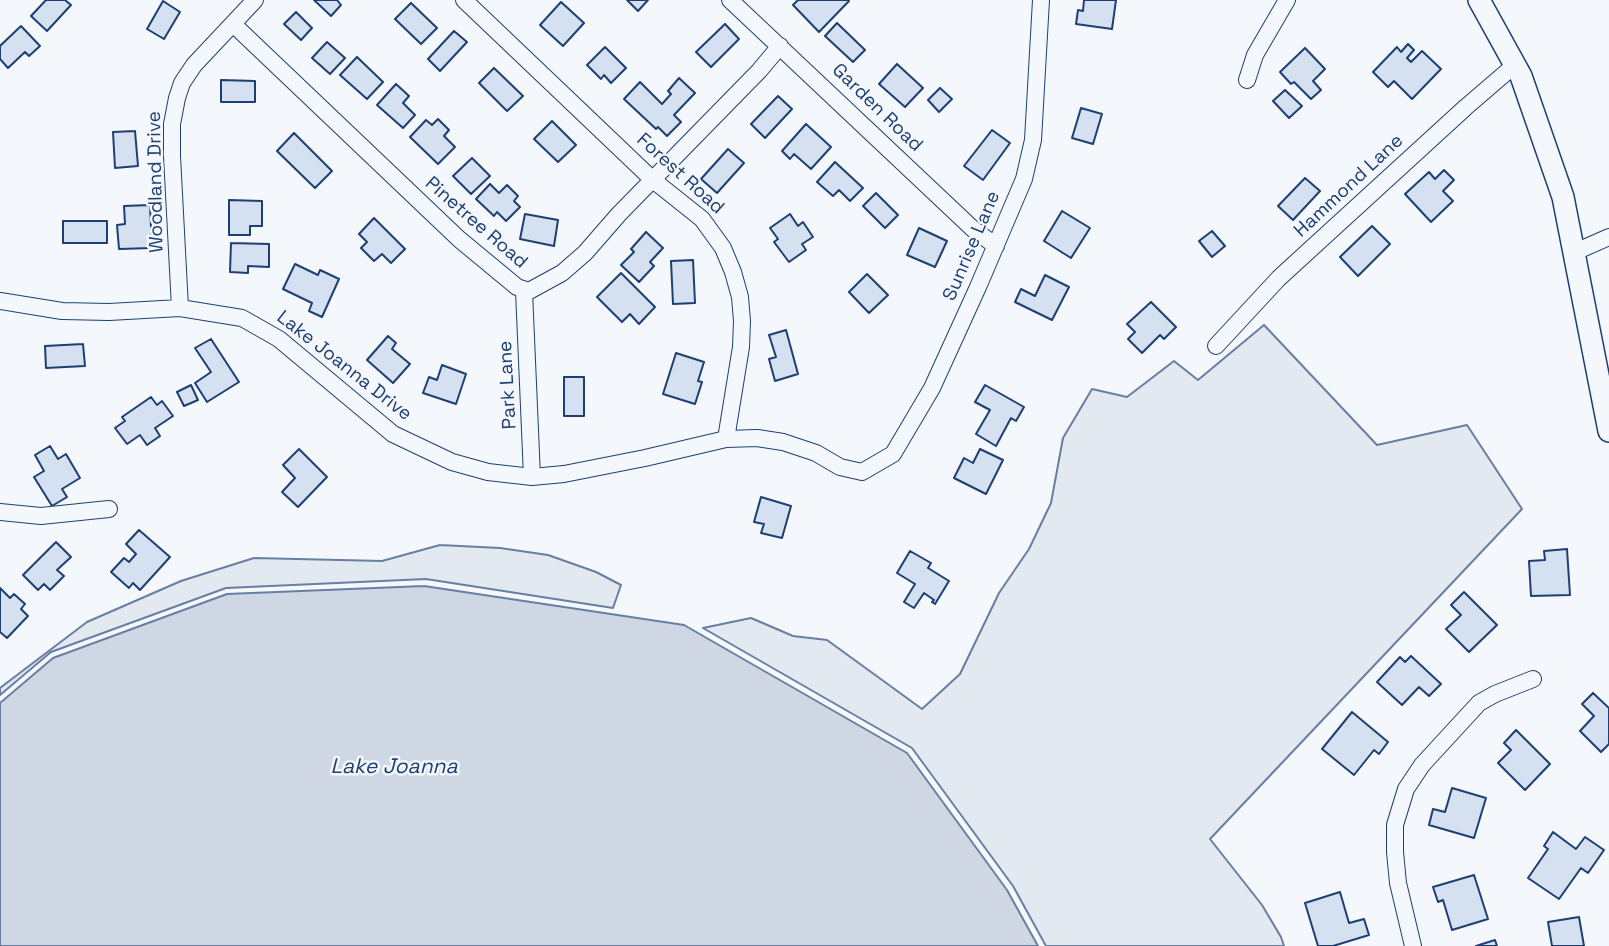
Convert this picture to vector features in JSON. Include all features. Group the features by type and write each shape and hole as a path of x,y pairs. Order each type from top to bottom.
{"main road":[{"path":"1479,0 1516,64 1552,160 1575,251 1609,431"}],"street":[{"name":"Woodland Drive","path":"180,308 172,156 172,124 177,98 182,83 194,65 255,0"},
{"name":"Forest Road","path":"464,0 653,180 702,219 712,231 733,272 743,321 726,439"},
{"name":"Garden Road","path":"730,0 972,229 996,246"},
{"name":"Sunrise Lane","path":"858,472 867,471 885,460 899,446 932,388 1024,179 1033,140 1041,0"},
{"path":"1247,80 1255,55 1287,0"},
{"name":"Pinetree Road","path":"233,24 459,239 524,291 540,286 562,273 585,253 780,46"},
{"name":"Hammond Lane","path":"1216,346 1288,270 1516,64"},
{"path":"1575,251 1609,237"},
{"name":"Park Lane","path":"524,291 533,477"},
{"name":"Lake Joanna Drive","path":"0,301 62,310 109,312 180,308 242,318 266,330 393,434 452,462 488,472 533,477 564,474 726,439 757,438 783,442 816,453 840,467 858,472"},
{"path":"0,513 41,516 109,509"},
{"path":"1413,946 1398,883 1395,852 1395,825 1406,789 1422,765 1479,703 1533,680"}],"shaded area":[{"path":"1264,325 1377,445 1467,425 1522,509 1210,839 1262,905 1284,946 1046,946 1013,886 912,748 703,628 751,618 793,636 827,640 922,709 960,674 999,593 1029,549 1051,503 1063,438 1092,389 1127,397 1174,361 1198,380"},
{"path":"440,545 500,548 548,555 596,572 621,585 613,608 426,579 226,588 51,652 0,695 0,688 87,622 181,581 254,558 382,561"}],"water":[{"name":"Lake Joanna","path":"424,586 684,625 907,753 1007,890 1038,946 0,946 0,703 53,658 227,594"}],"building":[{"path":"46,0 65,0 71,5 47,31 31,16"},
{"path":"314,0 337,0 341,5 331,16"},
{"path":"627,0 648,0 638,11"},
{"path":"798,0 849,1 819,32 793,5"},
{"path":"1084,0 1116,0 1112,29 1076,24 1078,10 1083,11"},
{"path":"163,1 180,12 164,39 147,29"},
{"path":"561,2 584,23 563,46 540,25"},
{"path":"411,3 437,28 421,44 395,19"},
{"path":"296,12 312,28 301,40 284,24"},
{"path":"837,23 865,50 853,62 825,36"},
{"path":"725,24 739,39 711,67 696,52"},
{"path":"21,26 40,46 29,56 25,52 8,68 0,59 0,46"},
{"path":"454,31 467,42 440,71 428,59"},
{"path":"327,42 345,58 330,74 312,58"},
{"path":"1408,44 1414,50 1407,58 1411,62 1422,51 1441,69 1412,99 1394,81 1388,87 1373,72 1397,47 1401,52"},
{"path":"605,47 626,68 611,83 604,75 601,79 587,65"},
{"path":"1305,48 1325,69 1313,81 1321,90 1311,99 1280,72"},
{"path":"357,57 383,82 367,99 340,75"},
{"path":"897,64 923,88 905,107 879,84"},
{"path":"494,68 523,96 507,111 479,83"},
{"path":"679,78 695,93 674,115 681,122 667,136 624,99 640,82 662,104"},
{"path":"221,80 255,81 255,102 221,102"},
{"path":"396,84 409,96 403,103 415,115 403,128 377,105"},
{"path":"940,88 952,99 939,112 928,100"},
{"path":"1285,90 1302,106 1289,118 1273,101"},
{"path":"778,96 792,109 765,138 751,124"},
{"path":"1081,108 1102,114 1093,144 1072,138"},
{"path":"438,119 449,130 444,136 455,147 438,164 410,137 426,120 432,125"},
{"path":"552,121 576,145 558,162 534,139"},
{"path":"806,124 831,147 811,169 794,154 790,159 782,151"},
{"path":"992,130 1010,143 983,180 964,166"},
{"path":"135,131 138,166 115,168 113,132"},
{"path":"294,133 332,171 315,188 277,151"},
{"path":"728,149 744,163 717,193 701,179"},
{"path":"472,158 490,176 471,194 453,176"},
{"path":"835,162 863,188 850,201 839,190 833,196 817,182"},
{"path":"1444,170 1454,180 1443,191 1453,201 1431,222 1405,194 1429,172 1435,179"},
{"path":"1305,178 1320,191 1293,220 1278,206"},
{"path":"490,184 499,193 507,185 518,196 514,201 520,207 506,221 497,212 494,216 476,199"},
{"path":"876,193 898,215 885,228 863,206"},
{"path":"229,200 262,201 262,226 250,226 250,235 229,235"},
{"path":"150,205 152,248 119,249 117,225 125,224 124,206"},
{"path":"1062,211 1090,228 1071,258 1044,241"},
{"path":"525,214 558,220 554,246 520,239"},
{"path":"790,214 798,226 803,222 813,237 802,244 806,250 789,262 774,242 778,239 770,228"},
{"path":"374,218 405,249 391,263 382,254 374,261 361,248 367,242 359,234"},
{"path":"63,221 107,221 107,243 63,243"},
{"path":"1372,226 1390,244 1358,276 1340,257"},
{"path":"919,228 947,241 935,267 907,255"},
{"path":"1212,231 1225,246 1212,257 1199,241"},
{"path":"646,232 663,248 650,262 654,266 639,282 621,265 634,252 631,249"},
{"path":"231,243 269,244 269,267 248,266 248,273 230,272"},
{"path":"693,260 695,303 673,304 671,261"},
{"path":"295,264 318,275 320,270 339,279 322,317 309,311 312,303 283,289"},
{"path":"621,273 655,307 639,324 630,314 622,322 597,297"},
{"path":"867,274 888,295 869,313 849,292"},
{"path":"1045,275 1069,287 1052,320 1015,302 1021,289 1035,296"},
{"path":"1151,302 1176,327 1164,339 1160,335 1142,353 1128,339 1135,332 1127,324"},
{"path":"786,330 798,374 775,381 769,359 776,357 769,335"},
{"path":"388,336 396,343 392,349 410,364 393,383 367,360"},
{"path":"211,339 239,382 207,402 195,383 211,372 195,348"},
{"path":"83,344 85,366 46,368 45,346"},
{"path":"676,353 704,362 698,381 702,382 695,404 663,394"},
{"path":"442,365 466,374 456,404 423,393 429,377 437,380"},
{"path":"564,377 584,377 584,416 564,416"},
{"path":"191,385 198,400 184,406 177,392"},
{"path":"985,385 1024,407 1016,421 1011,418 996,446 976,434 990,410 975,402"},
{"path":"151,397 157,405 162,401 173,416 155,428 160,436 147,445 140,435 127,444 115,428 125,421 122,417"},
{"path":"50,446 58,459 66,454 80,478 62,489 67,497 52,506 34,477 44,471 35,455"},
{"path":"299,449 327,477 298,507 282,492 295,478 283,465"},
{"path":"980,449 1003,460 986,494 954,478 964,458 973,463"},
{"path":"761,497 791,506 782,538 761,533 764,524 754,522"},
{"path":"139,530 170,557 140,590 133,583 129,588 111,572 124,558 129,562 136,554 126,544"},
{"path":"56,542 71,557 57,570 64,576 50,590 44,584 38,590 23,575"},
{"path":"1567,549 1570,595 1531,596 1529,561 1545,560 1544,551"},
{"path":"910,551 931,563 928,568 949,581 935,604 932,602 934,600 924,593 914,608 904,602 915,584 897,573"},
{"path":"0,588 10,598 14,594 25,604 21,609 28,616 7,638 0,632"},
{"path":"1464,592 1497,625 1469,652 1446,629 1461,615 1451,605"},
{"path":"1411,656 1441,684 1429,696 1419,687 1402,705 1377,682 1400,657 1405,662"},
{"path":"1593,693 1609,708 1609,744 1601,752 1580,731 1594,716 1582,704"},
{"path":"1352,712 1388,742 1379,754 1374,750 1354,775 1322,749"},
{"path":"1516,730 1550,764 1525,790 1498,763 1511,750 1504,743"},
{"path":"1452,788 1486,798 1474,838 1429,825 1433,809 1445,812"},
{"path":"1553,832 1576,849 1585,837 1604,850 1588,873 1581,868 1559,899 1528,878 1548,849 1544,846"},
{"path":"1474,875 1488,919 1452,930 1443,900 1438,902 1433,887"},
{"path":"1340,892 1349,923 1364,919 1369,935 1333,946 1318,946 1305,903"},
{"path":"1579,917 1584,946 1552,946 1548,922"},
{"path":"1495,940 1497,946 1476,946"}]}
